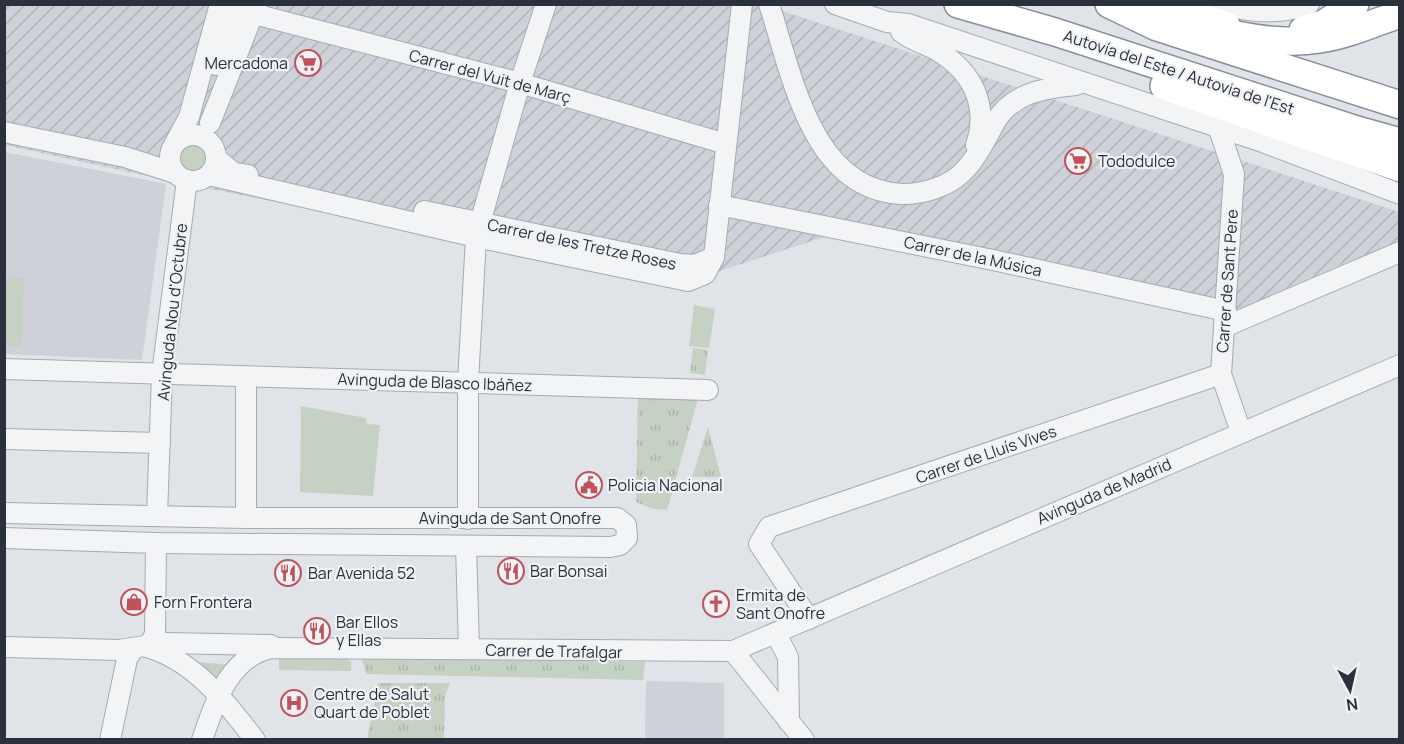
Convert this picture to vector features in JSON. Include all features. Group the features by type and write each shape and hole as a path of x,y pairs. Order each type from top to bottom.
{"highway":[{"name":"Autovía del Este / Autovia de l'Est","path":"958,4 1055,32 1357,130 1400,141"},
{"path":"1115,6 1163,7 1230,26 1288,32 1325,23 1355,4"},
{"path":"1115,6 1157,27 1400,105"},
{"path":"1153,8 1161,14 1221,32 1298,40 1341,34 1400,14"},
{"path":"991,15 1018,34 1400,168"}],"street":[{"path":"181,176 171,164 173,146 212,76 236,4"},
{"path":"468,519 468,383 479,230 520,83 546,4"},
{"path":"719,205 742,4"},
{"path":"769,4 814,133 827,155 854,180 891,194 910,194 946,183 960,175 1000,116 1016,99 1052,87 1084,84"},
{"path":"835,4 887,22 908,24 1260,141 1400,194"},
{"path":"1211,4 1244,11 1309,4"},
{"path":"189,117 220,5"},
{"path":"210,123 255,9"},
{"name":"Carrer del Vuit de Març","path":"255,9 520,83 726,144"},
{"path":"887,22 905,35 938,50 958,65 970,79 981,114 980,134 970,163"},
{"path":"4,132 125,157 196,181 213,159 210,123 212,76"},
{"name":"Carrer de Sant Pere","path":"1219,129 1234,174 1221,374 1241,432"},
{"path":"125,157 173,146 187,135 194,134 208,139 213,159"},
{"name":"Carrer de les Tretze Roses","path":"213,159 234,173 688,281 705,274 714,256 719,205"},
{"name":"Avinguda Nou d'Octubre","path":"157,516 162,374 181,176"},
{"name":"Carrer de la Música","path":"719,205 993,260 1225,319"},
{"path":"1225,319 1400,252"},
{"name":"Avinguda de Madrid","path":"809,619 1400,365"},
{"name":"Avinguda de Blasco Ibáñez","path":"4,369 708,390"},
{"name":"Carrer de Lluís Vives","path":"809,619 759,544 770,526 1221,374"},
{"path":"246,377 246,518"},
{"path":"4,439 160,443"},
{"name":"Avinguda de Sant Onofre","path":"4,513 246,518 617,518 626,525 627,538 620,544 610,547 156,543 4,538"},
{"path":"110,740 127,660 155,635 156,543"},
{"path":"466,546 469,650"},
{"name":"Carrer de Trafalgar","path":"4,647 140,648 164,643 243,643 293,647 469,650 733,651 809,619"},
{"path":"776,634 788,657 789,740"},
{"name":"Carrer de Trafalgar","path":"202,740 226,680 258,652 293,647"},
{"path":"140,648 185,664 239,718 255,740"},
{"path":"733,651 789,718 804,740"},
{"path":"236,672 231,694 239,718"}],"shaded area":[{"path":"5,5 764,5 1399,212 1399,248 1354,259 1234,311 837,233 686,282 184,184 5,145"},
{"path":"5,152 166,184 142,360 5,354"},
{"path":"646,681 724,683 724,739 645,739"}],"green space":[{"path":"193,145 202,149 206,158 202,167 193,171 184,167 180,158 184,149"},
{"path":"5,277 24,278 21,347 5,346"},
{"path":"694,305 715,309 709,348 689,346"},
{"path":"693,348 708,350 705,375 690,373"},
{"path":"638,395 699,395 667,510 653,509 636,502"},
{"path":"301,406 366,418 367,424 380,425 373,496 300,492"},
{"path":"708,427 721,477 692,477"},
{"path":"279,657 347,659 351,662 351,671 279,670"},
{"path":"362,658 645,662 643,680 366,674"},
{"path":"195,662 237,665 218,685"},
{"path":"378,683 450,683 445,696 444,739 367,739"}],"place":[{"name":"Mercadona","path":"308,63"},
{"name":"Tododulce","path":"1078,161"},
{"name":"Policia Nacional","path":"589,485"},
{"name":"Bar Bonsai","path":"511,571"},
{"name":"Bar Avenida 52","path":"288,573"},
{"name":"Forn Frontera","path":"134,602"},
{"name":"Ermita de Sant Onofre","path":"716,604"},
{"name":"Bar Ellos y Ellas","path":"317,631"},
{"name":"Centre de Salut Quart de Poblet","path":"294,703"}]}
